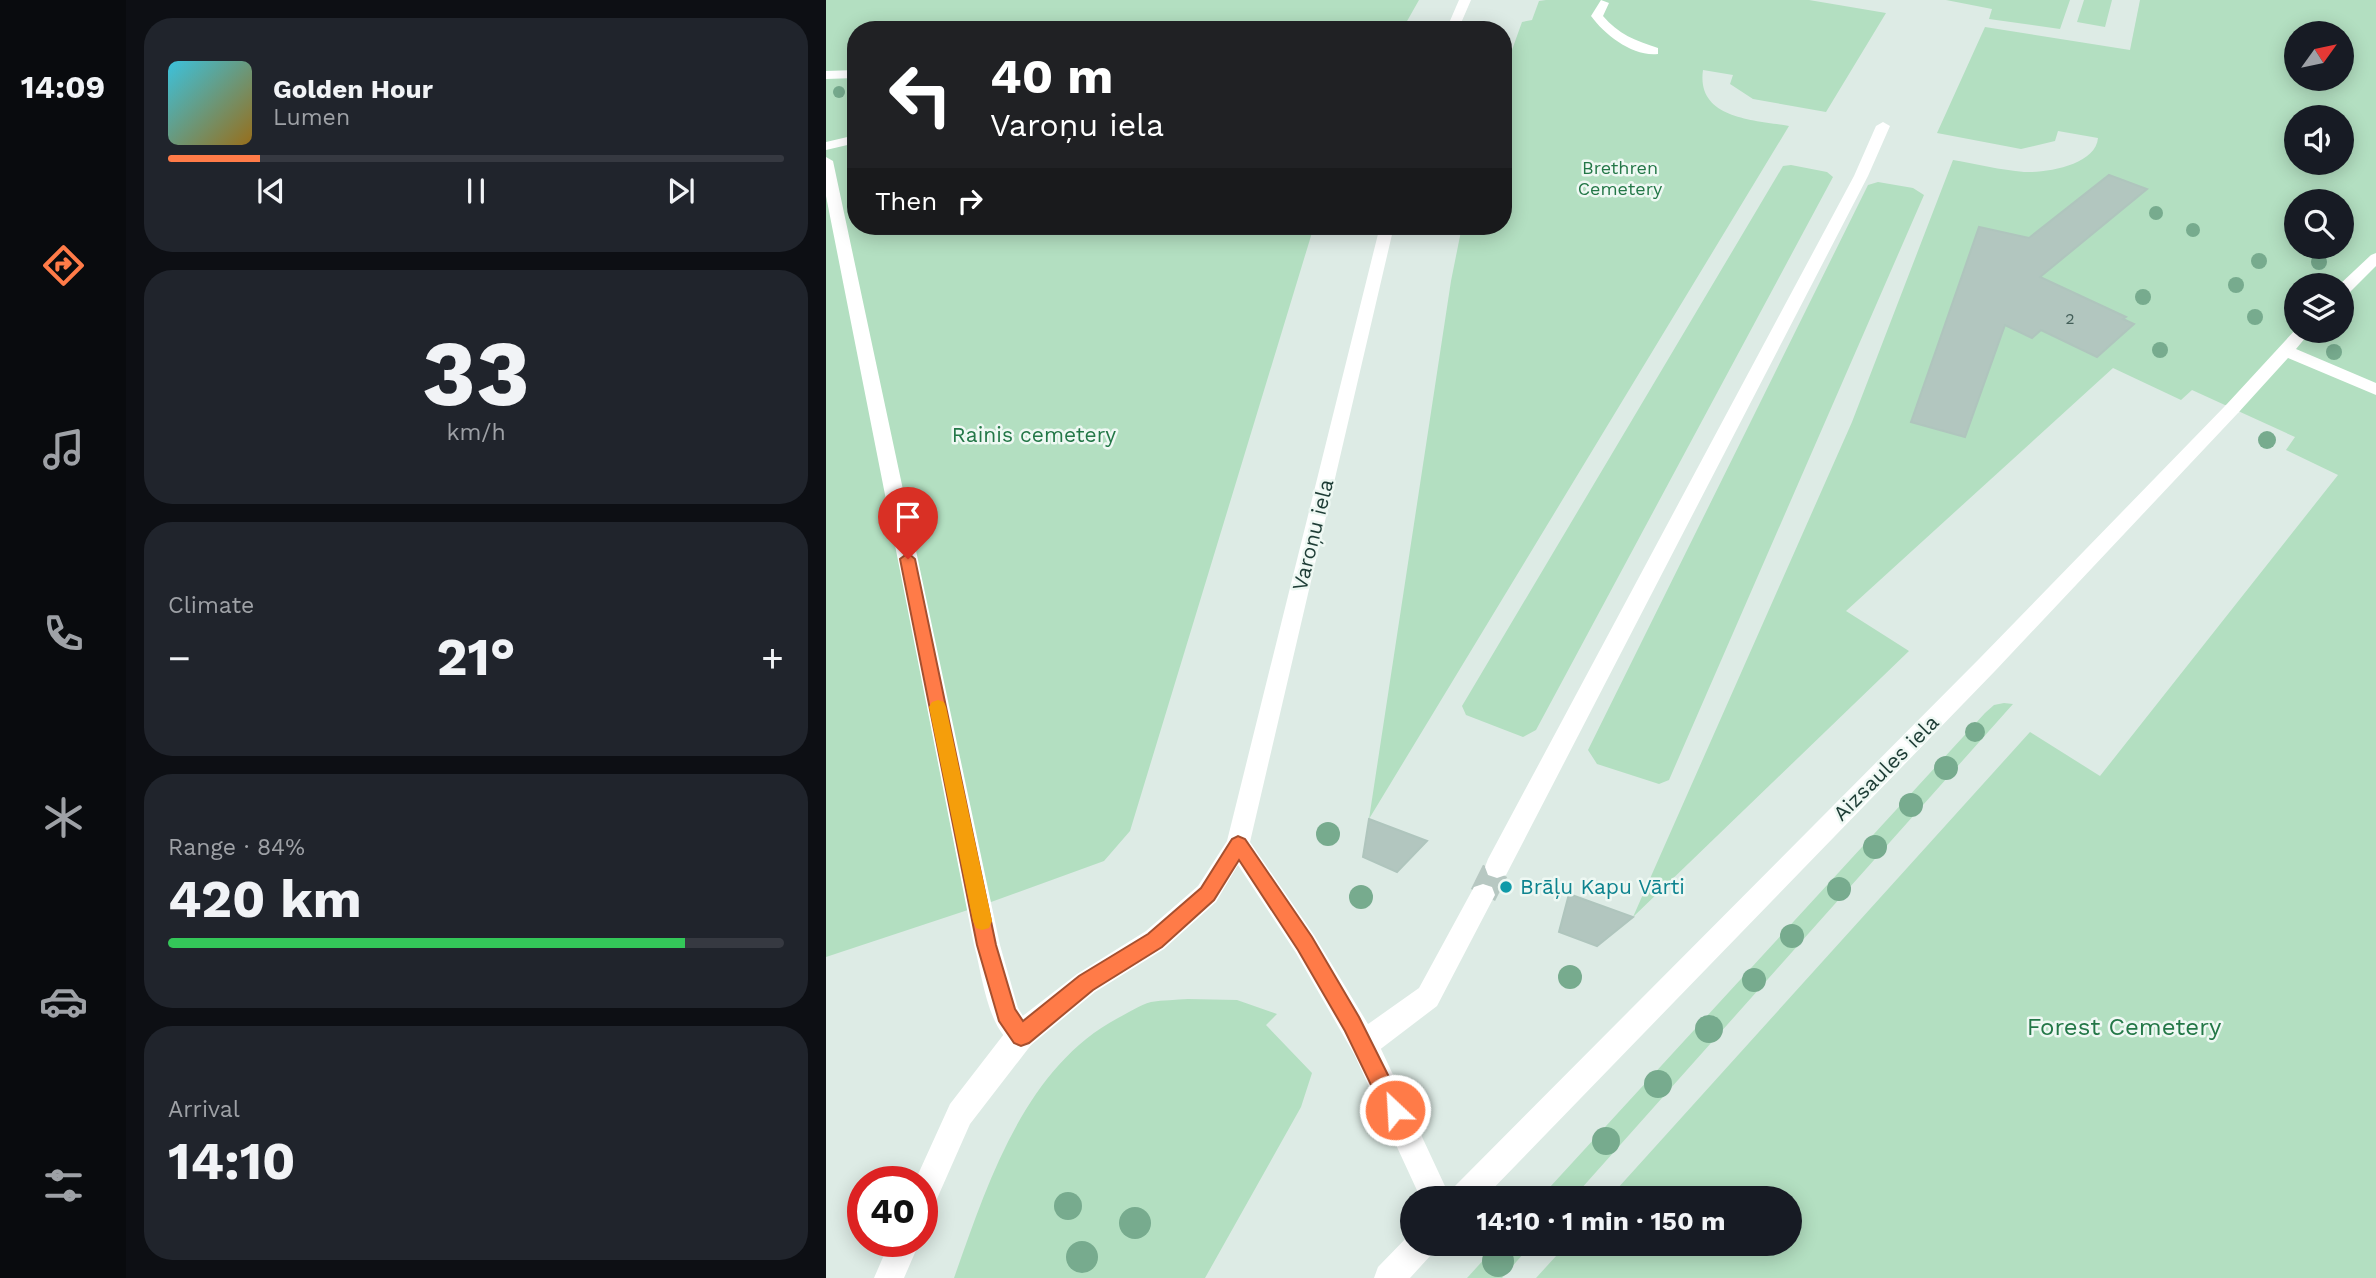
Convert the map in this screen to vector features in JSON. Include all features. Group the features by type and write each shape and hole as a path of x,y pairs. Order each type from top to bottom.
{"street":[{"path":"1456,21 1465,0"},
{"path":"1600,1 1597,16 1608,31 1622,41 1654,51"},
{"path":"826,75 847,74"},
{"path":"1497,867 1855,188 1883,126"},
{"path":"826,146 847,141"},
{"path":"826,160 986,945 1006,1014 1021,1035"},
{"name":"Varoņu iela","path":"937,1166 960,1114 1021,1035 1086,983 1155,940 1207,894 1238,845 1385,235"},
{"path":"2354,279 2376,258"},
{"name":"Aizsaules iela","path":"1475,1186 1987,665 2292,343"},
{"path":"2285,350 2376,390"},
{"path":"1238,845 1305,944 1364,1044 1430,1186"},
{"path":"1364,1044 1428,997 1483,895"},
{"path":"1389,1278 1409,1256"},
{"path":"888,1278 898,1257"}],"green space":[{"name":"Rainis cemetery","path":"826,0 1419,0 1407,21 847,21 847,235 1311,235 1130,831 1104,861 826,957"},
{"name":"Brethren Cemetery","path":"1809,0 1886,13 1826,112 1753,99 1730,84 1733,75 1703,70 1703,86 1709,99 1718,108 1745,119 1789,126 1369,819 1460,235 1512,235 1512,50 1522,22 1532,20 1539,1"},
{"path":"1946,0 2070,0 2060,29 1989,19 1992,9"},
{"path":"2084,0 2112,0 2105,27 2077,22"},
{"name":"Forest Cemetery","path":"2140,0 2376,0 2376,1278 1536,1278 1556,1256 1802,1256 1802,1186 1620,1186 2030,732 2100,776 2338,475 2286,450 2295,437 2192,390 2181,400 2113,368 1846,611 1909,651 1633,917 1852,422 1953,160 2033,172 2068,166 2089,155 2095,147 2098,138 2058,131 2055,141 2021,149 1937,133 1985,27 2130,50"},
{"path":"1783,166 1827,172 1833,177 1536,730 1523,737 1466,715 1462,706"},
{"path":"1878,182 1913,188 1924,195 1669,780 1659,784 1597,764 1588,750 1868,185"},
{"path":"2013,704 1584,1186 1551,1186 1985,713 1994,705"},
{"path":"1188,999 1237,1000 1277,1014 1266,1025 1312,1073 1301,1107 1205,1278 954,1278 980,1205 1013,1132 1057,1067 1085,1040 1134,1009 1151,1002"},
{"path":"1487,1256 1521,1256 1502,1278 1467,1278"}],"building":[{"path":"2109,175 2147,189 2040,277 2126,317 2123,319 2134,324 2097,357 2041,330 2032,338 2005,325 1965,437 1911,422 1979,227 2029,238"},
{"path":"1369,819 1427,841 1397,872 1363,857"},
{"path":"1569,894 1633,917 1597,946 1559,932"}],"tunnel":[{"path":"1483,895 1497,867"}],"slow traffic":[{"path":"938,707 982,921"}],"place":[{"name":"Brāļu Kapu Vārti","path":"1506,887"}],"route":[{"path":"908,559 986,945 1006,1014 1021,1035 1086,983 1155,940 1207,894 1238,845 1305,944 1364,1044 1395,1110"}]}
